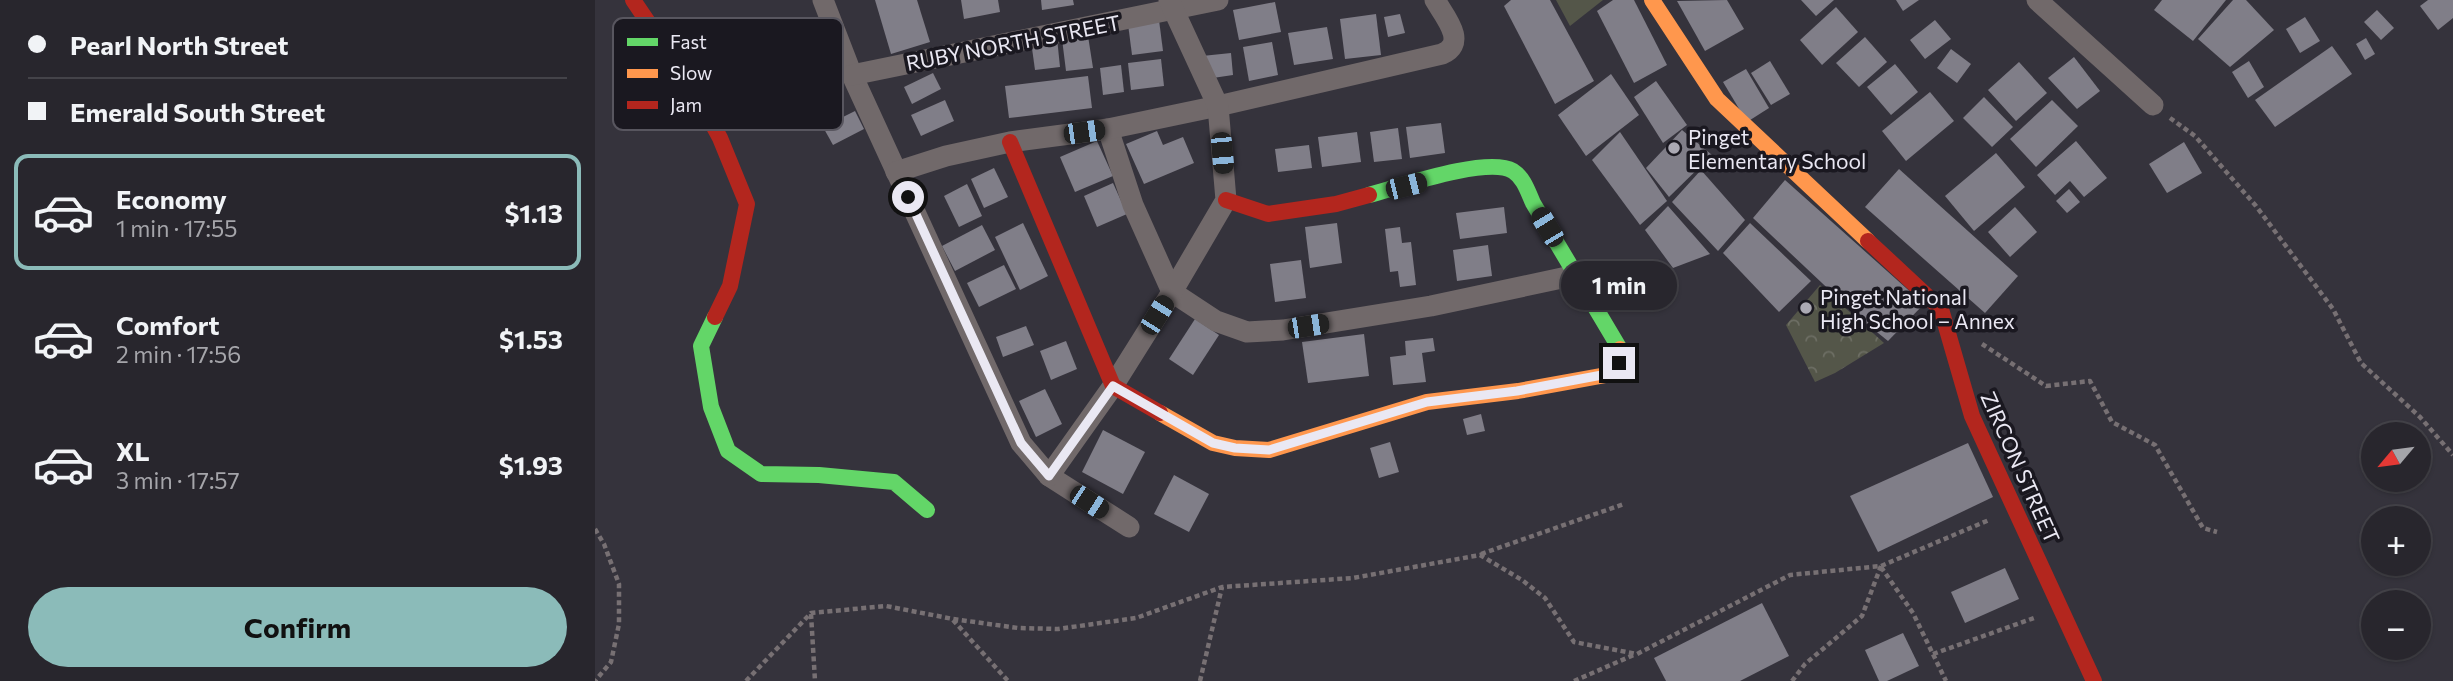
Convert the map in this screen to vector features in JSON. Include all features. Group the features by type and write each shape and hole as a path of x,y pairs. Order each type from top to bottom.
{"street":[{"path":"633,0 645,18"},
{"path":"823,0 830,18"},
{"name":"RUBY NORTH STREET","path":"852,75 1171,5 1218,0"},
{"path":"896,172 946,156 1010,142 1108,128 1218,106 1451,50 1455,44 1454,34 1435,0"},
{"name":"ZIRCON STREET","path":"1653,0 1717,99 1941,309 1972,416 2094,681"},
{"path":"2037,0 2153,105"},
{"path":"1049,476 1113,386 1226,200 1218,106 1171,5"},
{"path":"843,52 1021,443 1049,476 1129,527"},
{"path":"1108,128 1133,205 1172,292 1216,321 1247,332 1283,330 1431,306 1576,275"},
{"path":"716,130 747,204 730,286 701,346 711,407 728,451 761,474 819,475 894,482 927,510"},
{"path":"1010,142 1113,386 1213,443 1235,448 1269,450 1427,402 1517,391 1606,374 1619,363 1620,350 1533,203 1524,180 1510,169 1495,166 1475,167 1336,204 1268,214 1226,200"}],"path":[{"path":"2153,105 2195,136 2256,206 2333,309 2361,363 2420,417 2453,455"},
{"path":"1977,341 2046,386 2089,380 2112,422 2155,445 2203,528 2217,532"},
{"path":"746,681 811,613 886,606 1018,628 1058,629 1136,618 1222,587 1353,578 1480,555 1624,504"},
{"path":"1574,681 1637,654 1790,575 1881,566 2014,509"},
{"path":"595,529 604,544 619,584 619,624 611,662 595,681"},
{"path":"1480,555 1522,580 1545,598 1574,642 1637,654"},
{"path":"1881,566 1913,613 1946,681"},
{"path":"1792,681 1805,664 1862,616 1881,566"},
{"path":"1200,681 1222,587"},
{"path":"1933,654 2061,609"},
{"path":"811,613 815,681"},
{"path":"953,619 1007,681"}],"green space":[{"path":"1556,0 1603,0 1570,26"},
{"path":"1820,285 1884,343 1815,382 1786,325"}],"building":[{"path":"875,0 917,0 930,42 891,54"},
{"path":"961,0 998,0 1000,12 964,19"},
{"path":"1041,0 1073,0 1074,5 1042,10"},
{"path":"1511,0 1550,0 1594,81 1555,104 1504,6"},
{"path":"1613,0 1634,0 1667,65 1634,83 1597,11"},
{"path":"1727,0 1744,29 1705,51 1677,1"},
{"path":"1801,0 1834,0 1816,16"},
{"path":"1896,0 1919,0 1903,11"},
{"path":"2162,0 2226,0 2193,41 2154,10"},
{"path":"2233,0 2246,0 2274,30 2230,67 2198,39"},
{"path":"2428,0 2453,0 2453,18 2438,30 2420,6"},
{"path":"1275,2 1281,32 1239,40 1233,10"},
{"path":"1836,7 1858,32 1822,65 1800,40"},
{"path":"2377,10 2394,28 2381,40 2364,22"},
{"path":"1376,14 1381,55 1345,59 1340,19"},
{"path":"1400,14 1405,33 1388,37 1384,17"},
{"path":"2305,17 2320,41 2300,53 2286,29"},
{"path":"1159,20 1163,51 1132,55 1128,24"},
{"path":"1935,20 1951,39 1925,59 1910,40"},
{"path":"1327,27 1333,59 1294,65 1288,33"},
{"path":"1088,36 1093,68 1066,71 1062,39"},
{"path":"1865,37 1887,62 1859,87 1836,63"},
{"path":"1057,38 1060,67 1035,70 1031,41"},
{"path":"2366,38 2375,54 2365,60 2356,44"},
{"path":"1272,42 1278,75 1249,81 1243,47"},
{"path":"2332,46 2352,74 2275,127 2255,100"},
{"path":"1951,49 1971,64 1957,83 1937,68"},
{"path":"1231,53 1233,75 1206,79 1202,56"},
{"path":"2074,57 2100,91 2077,109 2048,78"},
{"path":"1161,59 1164,86 1131,90 1128,63"},
{"path":"1770,61 1790,94 1771,105 1751,73"},
{"path":"2249,61 2264,87 2248,98 2232,72"},
{"path":"2019,62 2047,93 2016,121 1988,90"},
{"path":"1895,64 1918,92 1891,115 1867,87"},
{"path":"1121,65 1124,92 1103,95 1100,68"},
{"path":"1746,69 1769,108 1747,122 1723,82"},
{"path":"933,73 941,89 912,104 904,87"},
{"path":"1611,74 1639,115 1586,156 1558,115"},
{"path":"1088,76 1092,108 1009,118 1005,86"},
{"path":"1656,81 1687,125 1663,143 1634,97"},
{"path":"1930,92 1954,121 1906,161 1882,131"},
{"path":"1984,97 2013,127 1992,147 1963,118"},
{"path":"945,100 954,121 921,136 911,115"},
{"path":"2052,100 2078,126 2036,167 2010,139"},
{"path":"855,111 864,129 833,145 825,130 843,130 843,117"},
{"path":"1441,123 1445,153 1410,158 1406,127"},
{"path":"1398,128 1402,159 1374,162 1370,132"},
{"path":"1682,130 1712,155 1669,197 1646,168"},
{"path":"1157,131 1163,145 1183,137 1194,163 1144,184 1126,144"},
{"path":"1357,132 1361,162 1322,167 1318,137"},
{"path":"1620,132 1667,201 1640,225 1592,160"},
{"path":"1097,141 1113,176 1075,192 1060,157"},
{"path":"2076,141 2107,178 2084,197 2070,181 2055,195 2037,175"},
{"path":"2184,142 2202,173 2167,193 2149,164"},
{"path":"1309,145 1312,168 1278,172 1275,149"},
{"path":"1996,153 2025,187 1974,231 1945,196"},
{"path":"994,168 1008,197 984,208 971,179"},
{"path":"1899,169 2018,276 1985,313 1865,207"},
{"path":"1701,170 1745,220 1718,251 1672,202"},
{"path":"1785,180 1924,304 1888,341 1857,316 1753,218"},
{"path":"1113,183 1127,214 1097,227 1084,196"},
{"path":"967,184 982,216 959,227 944,196"},
{"path":"2069,189 2080,202 2067,213 2056,201"},
{"path":"1668,206 1710,254 1673,268 1645,230"},
{"path":"1504,207 1507,233 1460,239 1456,213"},
{"path":"2015,207 2037,232 2010,257 1988,232"},
{"path":"1023,223 1048,276 1020,290 995,237"},
{"path":"1337,223 1342,263 1310,268 1305,227"},
{"path":"1750,223 1811,281 1779,312 1723,253"},
{"path":"982,225 995,250 955,271 942,246"},
{"path":"1400,227 1402,243 1411,242 1416,285 1400,287 1398,271 1390,272 1385,229"},
{"path":"1488,245 1492,276 1457,281 1453,250"},
{"path":"1301,260 1306,298 1275,302 1270,264"},
{"path":"1004,265 1016,289 979,307 967,283"},
{"path":"1195,319 1219,335 1193,375 1169,359"},
{"path":"1026,326 1034,345 1003,357 996,337"},
{"path":"1364,334 1369,376 1308,383 1302,342"},
{"path":"1433,338 1435,351 1422,353 1426,382 1393,385 1390,357 1406,355 1405,341"},
{"path":"1066,341 1077,369 1051,380 1040,351"},
{"path":"1045,389 1062,424 1036,437 1019,401"},
{"path":"1481,414 1485,431 1467,435 1463,419"},
{"path":"1103,430 1145,452 1123,494 1082,472"},
{"path":"1390,442 1399,472 1379,478 1370,448"},
{"path":"1968,443 1993,497 1878,552 1850,496"},
{"path":"1174,475 1209,494 1189,532 1154,514"},
{"path":"2005,568 2019,599 1965,623 1951,592"},
{"path":"1762,603 1789,656 1740,681 1666,681 1654,658"},
{"path":"1903,633 1919,666 1887,681 1879,681 1865,650"}],"traffic: fast":[{"path":"1369,195 1464,170 1501,167 1513,171 1523,181 1533,203 1620,349"},
{"path":"715,317 701,346 711,407 728,451 761,474 819,475 894,482 927,510"}],"traffic: slow":[{"path":"1652,0 1717,99 1868,241"},
{"path":"1160,413 1213,443 1235,448 1269,450 1427,402 1518,391 1606,375 1619,363 1620,349"}],"traffic: jam":[{"path":"633,0 645,18"},
{"path":"715,317 730,286 747,204 716,130"},
{"path":"1010,142 1113,386 1160,413"},
{"path":"1226,200 1268,214 1336,204 1369,195"},
{"path":"1868,241 1941,309 1972,416 2094,681"}],"place":[{"name":"Pinget Elementary School","path":"1674,148"},
{"name":"Pinget National High School – Annex","path":"1806,308"}],"route":[{"path":"908,197 1021,443 1049,476 1113,386 1213,443 1235,448 1269,450 1427,402 1517,391 1602,375 1619,363"}]}
